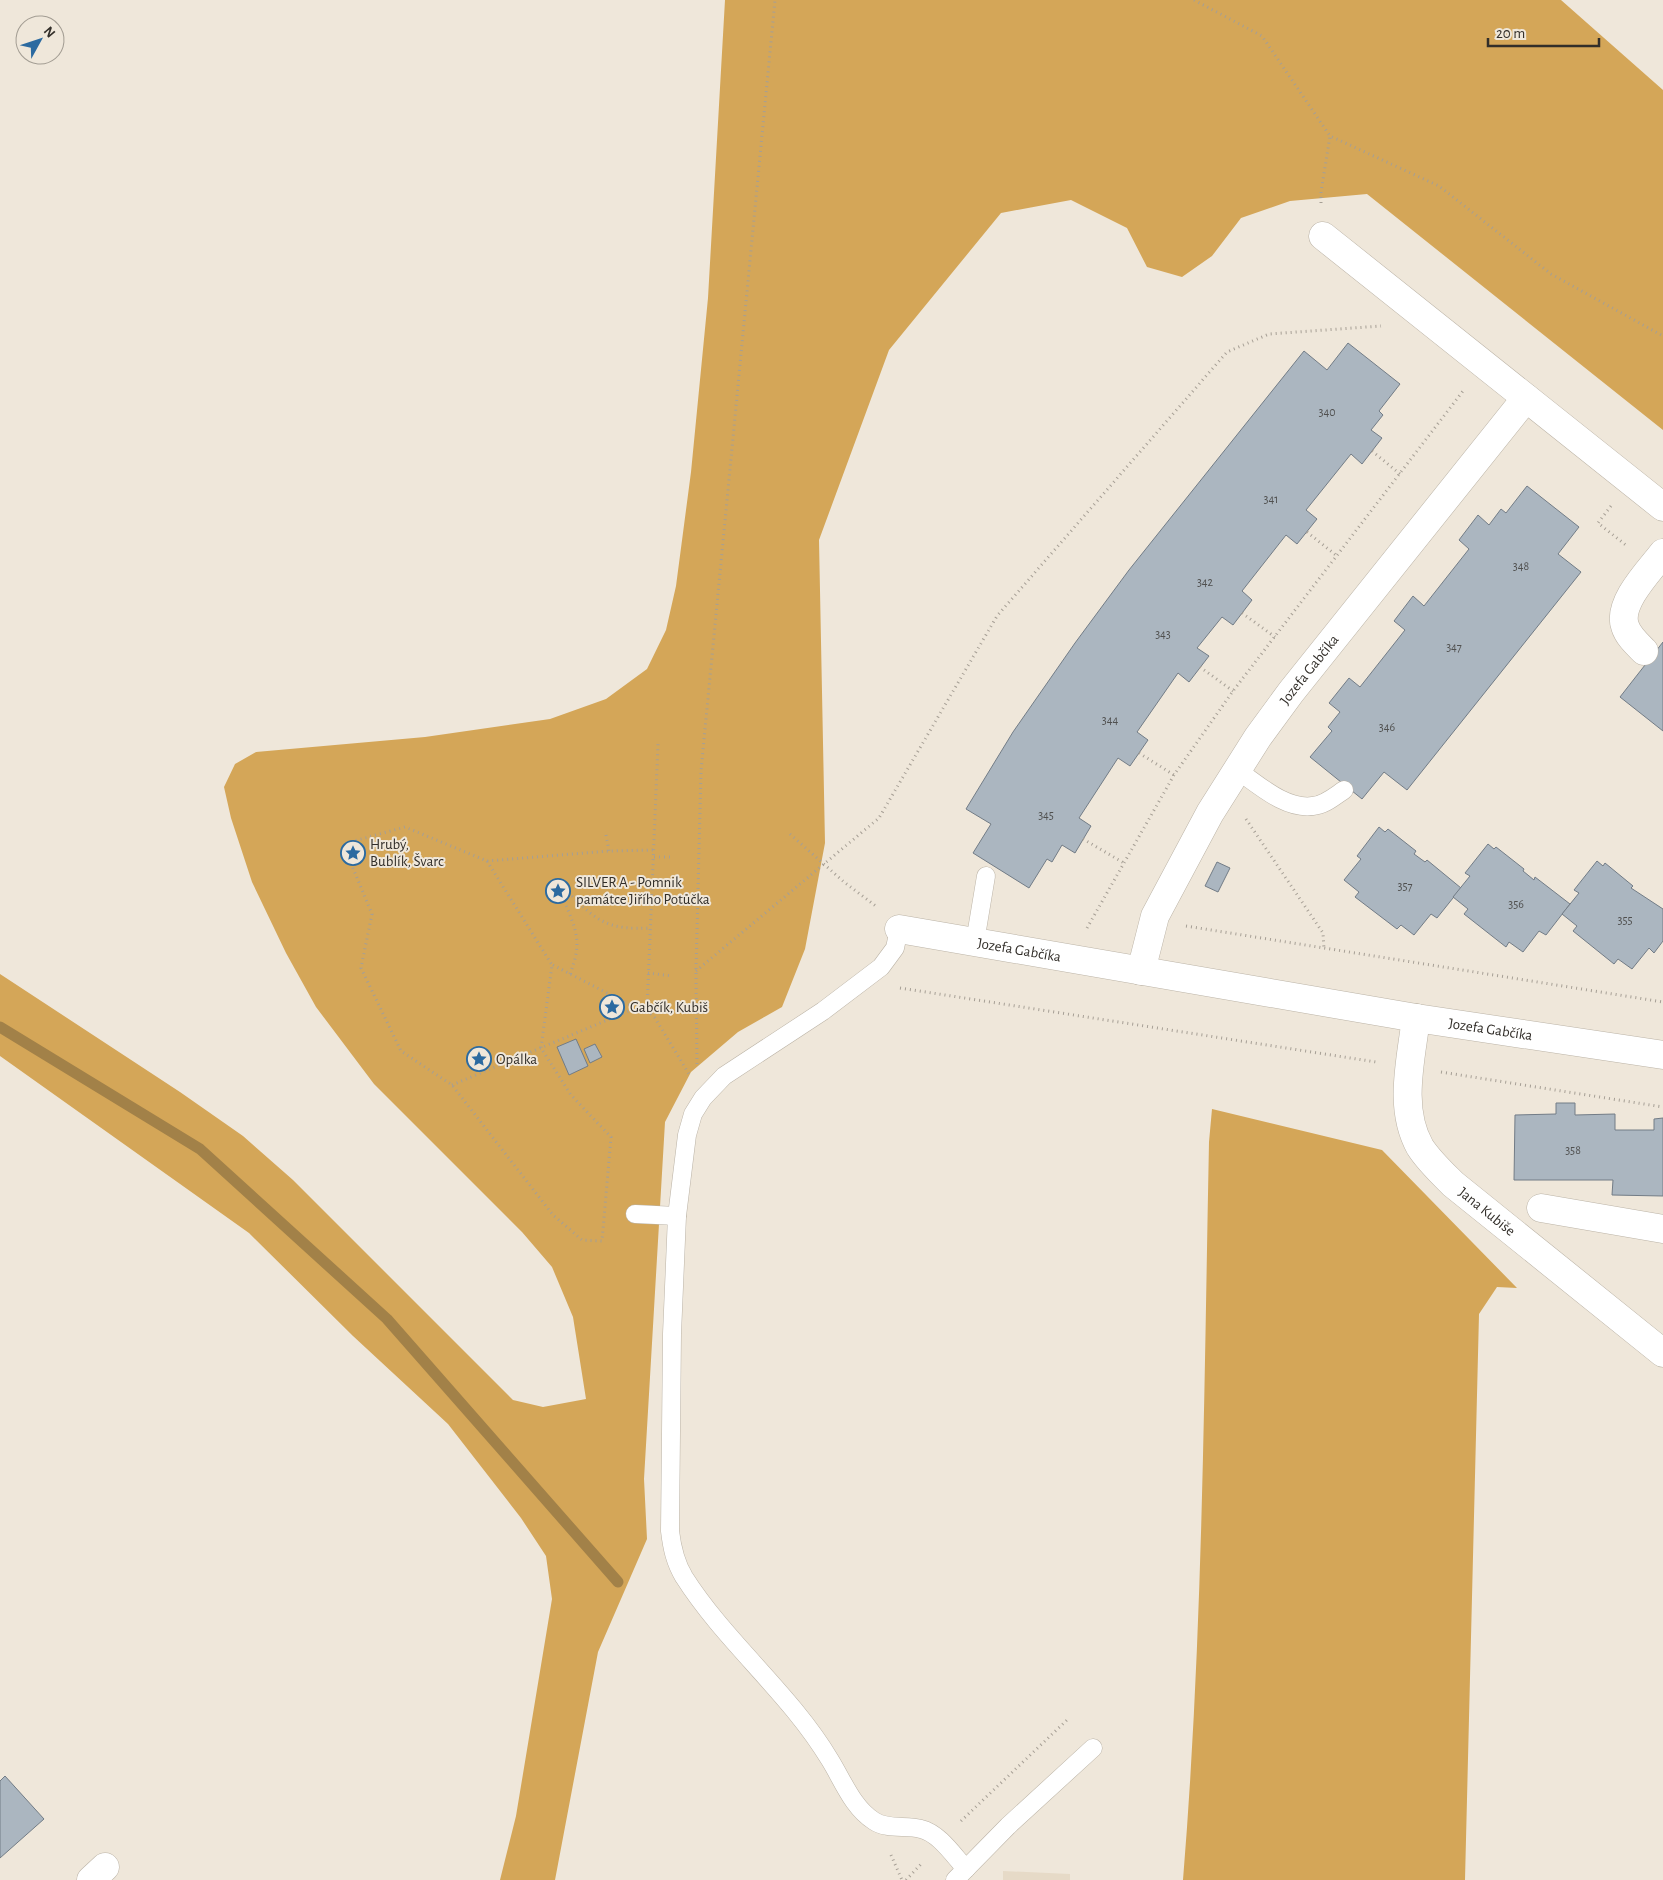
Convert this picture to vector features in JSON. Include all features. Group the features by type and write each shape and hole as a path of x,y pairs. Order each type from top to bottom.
{"street":[{"path":"1323,236 1663,507"},
{"name":"Jozefa Gabčíka","path":"1141,971 1153,920 1231,779 1291,692 1526,398"},
{"path":"1644,651 1632,639 1624,626 1624,614 1638,585 1658,559"},
{"name":"Jozefa Gabčíka","path":"891,921 975,942 1141,971 1416,1018 1663,1055"},
{"name":"Jana Kubiše","path":"1416,1018 1407,1105 1412,1127 1420,1146 1433,1164 1453,1184 1663,1353"},
{"path":"1541,1208 1663,1229"}],"lane":[{"path":"1231,779 1296,805 1313,806 1326,802 1344,790"},
{"path":"975,942 986,876"},
{"path":"891,921 896,943 889,959 823,1011 700,1092 687,1135 677,1216 669,1468 672,1553 683,1575 703,1605 802,1719 861,1810 875,1822 893,1827 906,1826 923,1829 933,1834 961,1874 1008,1826 1093,1748"},
{"path":"635,1214 677,1216"}],"path":[{"path":"700,1092 696,971 702,771 775,0"},
{"path":"1194,0 1262,36 1330,136 1439,186 1551,274 1663,336"},
{"path":"1323,236 1321,192 1330,136"},
{"path":"696,971 879,818 997,616 1227,352 1269,334 1392,325 1409,305"},
{"path":"1082,937 1174,775 1233,691 1467,386"},
{"path":"1372,451 1400,474"},
{"path":"1616,499 1598,523 1658,559"},
{"path":"1307,532 1337,556"},
{"path":"1242,613 1275,637"},
{"path":"1200,668 1233,691"},
{"path":"647,1010 658,744"},
{"path":"1139,753 1174,775"},
{"path":"1231,779 1323,933 1324,950"},
{"path":"552,965 541,1048 571,1095 611,1137 602,1241 582,1240 553,1215 452,1085 401,1051 361,968 372,914 343,844 405,827 487,861 609,851 654,850"},
{"path":"790,834 891,921"},
{"path":"606,836 609,851"},
{"path":"1083,839 1124,863"},
{"path":"653,857 673,857"},
{"path":"487,861 552,965 636,1008 647,1010 654,1018 700,1092"},
{"path":"570,974 578,947 576,930 563,898 570,894 600,922 617,927 651,928"},
{"path":"1153,920 1324,950 1663,1002"},
{"path":"648,973 672,976"},
{"path":"862,982 1663,1106"},
{"path":"452,1085 636,1008"},
{"path":"906,1880 967,1815 1067,1720"}],"shaded area":[{"path":"725,0 1561,0 1663,90 1663,430 1367,194 1290,201 1241,218 1212,256 1182,277 1147,267 1127,228 1071,200 1001,213 889,350 819,540 825,843 805,949 782,1007 738,1032 691,1072 665,1122 644,1479 647,1539 598,1652 555,1880 500,1880 516,1816 552,1599 546,1556 521,1518 448,1424 353,1336 249,1233 0,1056 0,974 180,1092 243,1136 293,1180 513,1400 543,1407 586,1399 573,1317 552,1267 522,1232 374,1084 316,1007 286,953 252,882 231,818 224,787 235,764 256,752 425,737 550,719 606,699 647,669 666,630 676,586 691,472 708,298"},
{"path":"1212,1109 1382,1150 1517,1288 1497,1287 1479,1314 1465,1880 1183,1880 1190,1788 1199,1604 1209,1142"},
{"path":"1003,1871 1070,1874 1070,1880 1003,1880"}],"building":[{"path":"1348,343 1400,384 1379,411 1383,415 1371,430 1382,438 1362,464 1351,454 1306,510 1317,519 1297,544 1286,535 1242,591 1252,600 1233,625 1222,617 1197,648 1209,656 1189,682 1178,673 1137,732 1148,740 1130,766 1118,758 1079,818 1091,826 1075,853 1062,845 1052,862 1047,859 1029,888 973,853 991,824 966,809 1013,732 1075,643 1129,570 1304,351 1327,370"},
{"path":"1527,486 1579,527 1558,554 1581,572 1407,790 1384,772 1362,799 1310,757 1332,731 1328,727 1340,712 1329,703 1349,678 1360,687 1405,630 1394,621 1413,596 1424,606 1469,549 1459,540 1478,515 1489,525 1501,509 1506,513"},
{"path":"1663,642 1663,731 1620,697"},
{"path":"1379,827 1385,832 1388,829 1416,851 1414,854 1425,862 1427,860 1461,888 1437,918 1431,914 1414,935 1401,925 1397,929 1355,897 1359,892 1344,880 1361,859 1357,856"},
{"path":"1488,844 1494,849 1496,847 1524,869 1523,871 1534,880 1535,877 1570,904 1546,935 1539,931 1523,952 1509,942 1506,947 1464,914 1468,909 1453,897 1470,876 1465,873"},
{"path":"1597,861 1603,866 1605,863 1633,886 1631,888 1663,909 1663,941 1654,953 1649,948 1632,969 1618,959 1614,964 1573,931 1577,926 1562,914 1579,893 1574,890"},
{"path":"1217,862 1230,868 1218,892 1205,886"},
{"path":"576,1039 588,1066 569,1075 557,1047"},
{"path":"595,1044 602,1057 590,1063 584,1049"},
{"path":"1556,1103 1575,1103 1575,1115 1615,1114 1615,1130 1654,1130 1654,1119 1663,1118 1663,1196 1612,1195 1613,1180 1514,1180 1515,1115 1556,1114"},
{"path":"5,1776 44,1819 0,1858 0,1781"}],"waterway":[{"path":"0,1027 200,1149 387,1319 618,1582"}],"place":[{"name":"Hrubý, Bublík, Švarc","path":"353,853"},
{"name":"SILVER A - Pomnik památce Jiřího Potůčka","path":"558,891"},
{"name":"Gabčík, Kubiš","path":"612,1007"},
{"name":"Opálka","path":"479,1059"}]}
